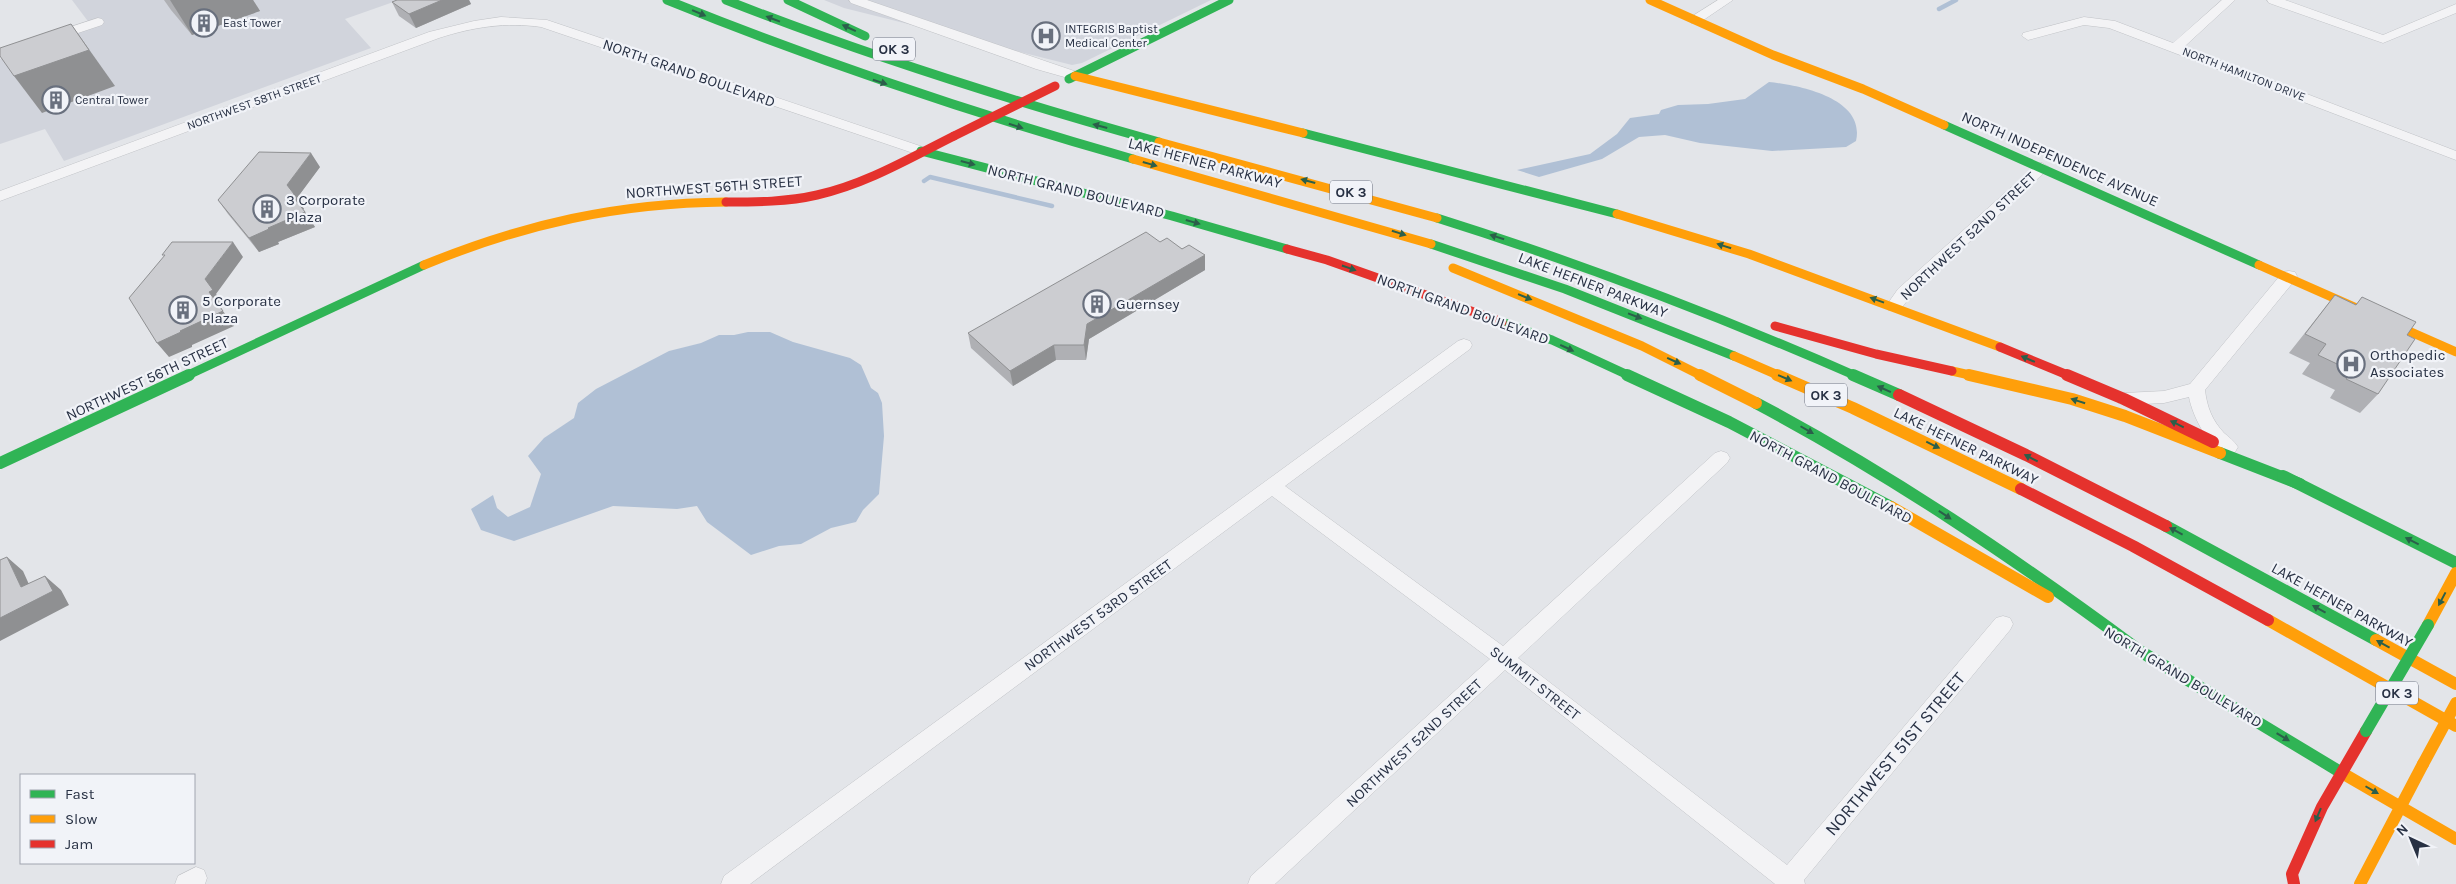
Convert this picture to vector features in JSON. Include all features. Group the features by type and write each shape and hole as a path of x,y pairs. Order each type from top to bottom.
{"main road":[{"name":"LAKE HEFNER PARKWAY","path":"667,0 789,49 933,100 1185,174 1380,227 1567,289 1670,329 1830,398 1996,476 2136,548 2456,726"},
{"name":"LAKE HEFNER PARKWAY","path":"726,0 838,43 989,93 1164,143 1381,200 1547,254 1642,288 1813,357 2025,454 2175,531 2456,684"},
{"name":"OK 3","path":"788,0 876,41"},
{"name":"NORTHWEST 56TH STREET","path":"0,463 187,377 413,269 487,240 528,227 605,210 676,202 765,202 813,196 867,178 1229,0"},
{"name":"NORTH INDEPENDENCE AVENUE","path":"1650,0 1788,61 1863,89 2042,167 2456,352"},
{"name":"OK 3","path":"894,49 989,93"},
{"path":"1075,76 1615,213 1740,251 1966,333 2124,399 2300,484 2456,563"},
{"name":"NORTH GRAND BOULEVARD","path":"921,151 1172,216 1327,260 1552,340 1728,422 1880,501 2136,648 2456,839"},
{"path":"1285,200 1414,252"},
{"path":"1441,263 1702,374 1788,419 1926,502 2070,598 2136,648"},
{"path":"1642,288 1876,354 2072,399 2125,416 2300,484"},
{"path":"2294,884 2292,874 2322,806 2456,574"},
{"path":"2360,884 2456,703"}],"street":[{"path":"855,0 1041,66 1075,76"},
{"path":"1695,20 1727,0"},
{"path":"2176,48 2228,0"},
{"path":"2273,0 2383,38 2456,8"},
{"name":"NORTH GRAND BOULEVARD","path":"512,20 543,23 921,151"},
{"name":"NORTHWEST 58TH STREET","path":"0,196 434,35 471,24 512,20"},
{"name":"NORTH HAMILTON DRIVE","path":"2028,36 2072,24 2096,21 2128,30 2456,156"},
{"path":"43,41 98,22"},
{"name":"NORTHWEST 52ND STREET","path":"1894,306 1904,294 2042,167"},
{"path":"2124,399 2164,397 2196,389 2289,276"},
{"name":"NORTHWEST 53RD STREET","path":"732,884 1464,346"},
{"path":"2196,389 2198,406 2204,420 2214,435 2239,455"},
{"name":"NORTHWEST 52ND STREET","path":"1260,884 1721,458"},
{"name":"SUMMIT STREET","path":"1273,487 1504,659 1790,883"},
{"name":"NORTHWEST 51ST STREET","path":"1790,883 2004,624"}],"shaded area":[{"path":"72,0 399,0 345,19 371,48 64,161 45,129 0,144 0,59 93,28"},
{"name":"INTEGRIS Baptist Medical Center","path":"824,0 1211,0 1082,63 1072,65 844,8"}],"water":[{"path":"1769,82 1796,86 1827,96 1841,104 1851,114 1856,126 1856,141 1846,147 1772,151 1700,143 1665,135 1639,137 1602,159 1539,177 1517,170 1590,154 1617,134 1630,118 1659,114 1661,110 1678,105 1708,104 1745,99"},
{"path":"748,332 770,332 793,342 850,358 861,365 871,388 878,393 882,403 884,436 879,494 863,510 856,522 831,528 801,544 779,546 751,555 707,522 697,506 677,509 613,506 514,541 481,530 471,509 493,495 497,508 508,517 530,507 541,474 528,456 544,438 574,418 578,403 596,389 669,351 701,343 719,335 734,335"}],"building":[{"path":"397,0 442,0 409,14 392,2"},
{"path":"71,24 89,50 14,76 0,56 0,48"},
{"name":"3 Corporate Plaza","path":"259,152 311,153 287,185 305,212 249,238 218,200"},
{"name":"Guernsey","path":"1146,232 1160,242 1167,238 1182,249 1189,245 1205,255 1087,324 1084,345 1054,345 1010,371 968,333"},
{"name":"5 Corporate Plaza","path":"172,242 233,242 205,279 213,290 209,292 223,311 157,343 129,298 165,255 162,255"},
{"name":"Orthopedic Associates","path":"2335,295 2356,305 2362,297 2416,322 2407,335 2415,339 2378,394 2346,379 2352,371 2318,355 2326,344 2305,334"},
{"path":"7,557 21,587 45,576 53,591 0,618 0,560"}],"waterway":[{"path":"1939,9 1956,0"},
{"path":"924,181 930,177 1052,206"}],"traffic: fast":[{"path":"667,0 897,87 1133,159"},
{"path":"726,0 832,41 940,77 995,95 1159,142"},
{"path":"788,0 865,36"},
{"path":"1069,79 1229,0"},
{"path":"1944,125 2259,265"},
{"path":"1303,133 1617,214"},
{"path":"921,151 1172,216 1287,249"},
{"path":"1437,218 1555,256 1671,299 1899,395"},
{"path":"1431,244 1565,289 1734,356"},
{"path":"0,463 424,265"},
{"path":"1502,322 1552,340 1729,422 1891,507"},
{"path":"1756,403 1903,487 1998,549 2136,648"},
{"path":"2220,453 2300,484"},
{"path":"2283,476 2456,563"},
{"path":"2166,526 2376,640"},
{"path":"2366,731 2428,625"},
{"path":"2120,639 2342,773"}],"traffic: slow":[{"path":"1650,0 1773,55 1863,89 1944,125"},
{"path":"1075,76 1303,133"},
{"path":"1159,142 1437,218"},
{"path":"1133,159 1431,244"},
{"path":"424,265 497,237 572,217 648,205 726,202"},
{"path":"1617,214 1749,254 2000,347"},
{"path":"2259,265 2456,352"},
{"path":"1453,268 1642,346 1756,403"},
{"path":"1734,356 1853,408 2021,489"},
{"path":"1952,371 2072,399 2125,416 2220,453"},
{"path":"1891,507 2048,597"},
{"path":"2428,625 2456,573"},
{"path":"2268,620 2456,726"},
{"path":"2376,640 2456,684"},
{"path":"2423,764 2456,703"},
{"path":"2360,884 2423,764"},
{"path":"2342,773 2456,839"}],"traffic: jam":[{"path":"954,136 1055,86"},
{"path":"726,202 793,199 819,195 864,180 954,136"},
{"path":"1287,249 1327,260 1502,322"},
{"path":"1775,326 1876,354 1952,371"},
{"path":"2000,347 2124,399 2213,442"},
{"path":"1899,395 2026,455 2166,526"},
{"path":"2021,489 2133,546 2268,620"},
{"path":"2294,884 2292,874 2322,807 2366,731"}],"place":[{"name":"East Tower","path":"204,23"},
{"name":"INTEGRIS Baptist Medical Center","path":"1046,36"},
{"name":"Central Tower","path":"56,100"},
{"name":"3 Corporate Plaza","path":"267,209"},
{"name":"Guernsey","path":"1097,304"},
{"name":"5 Corporate Plaza","path":"183,310"},
{"name":"Orthopedic Associates","path":"2351,364"}]}
